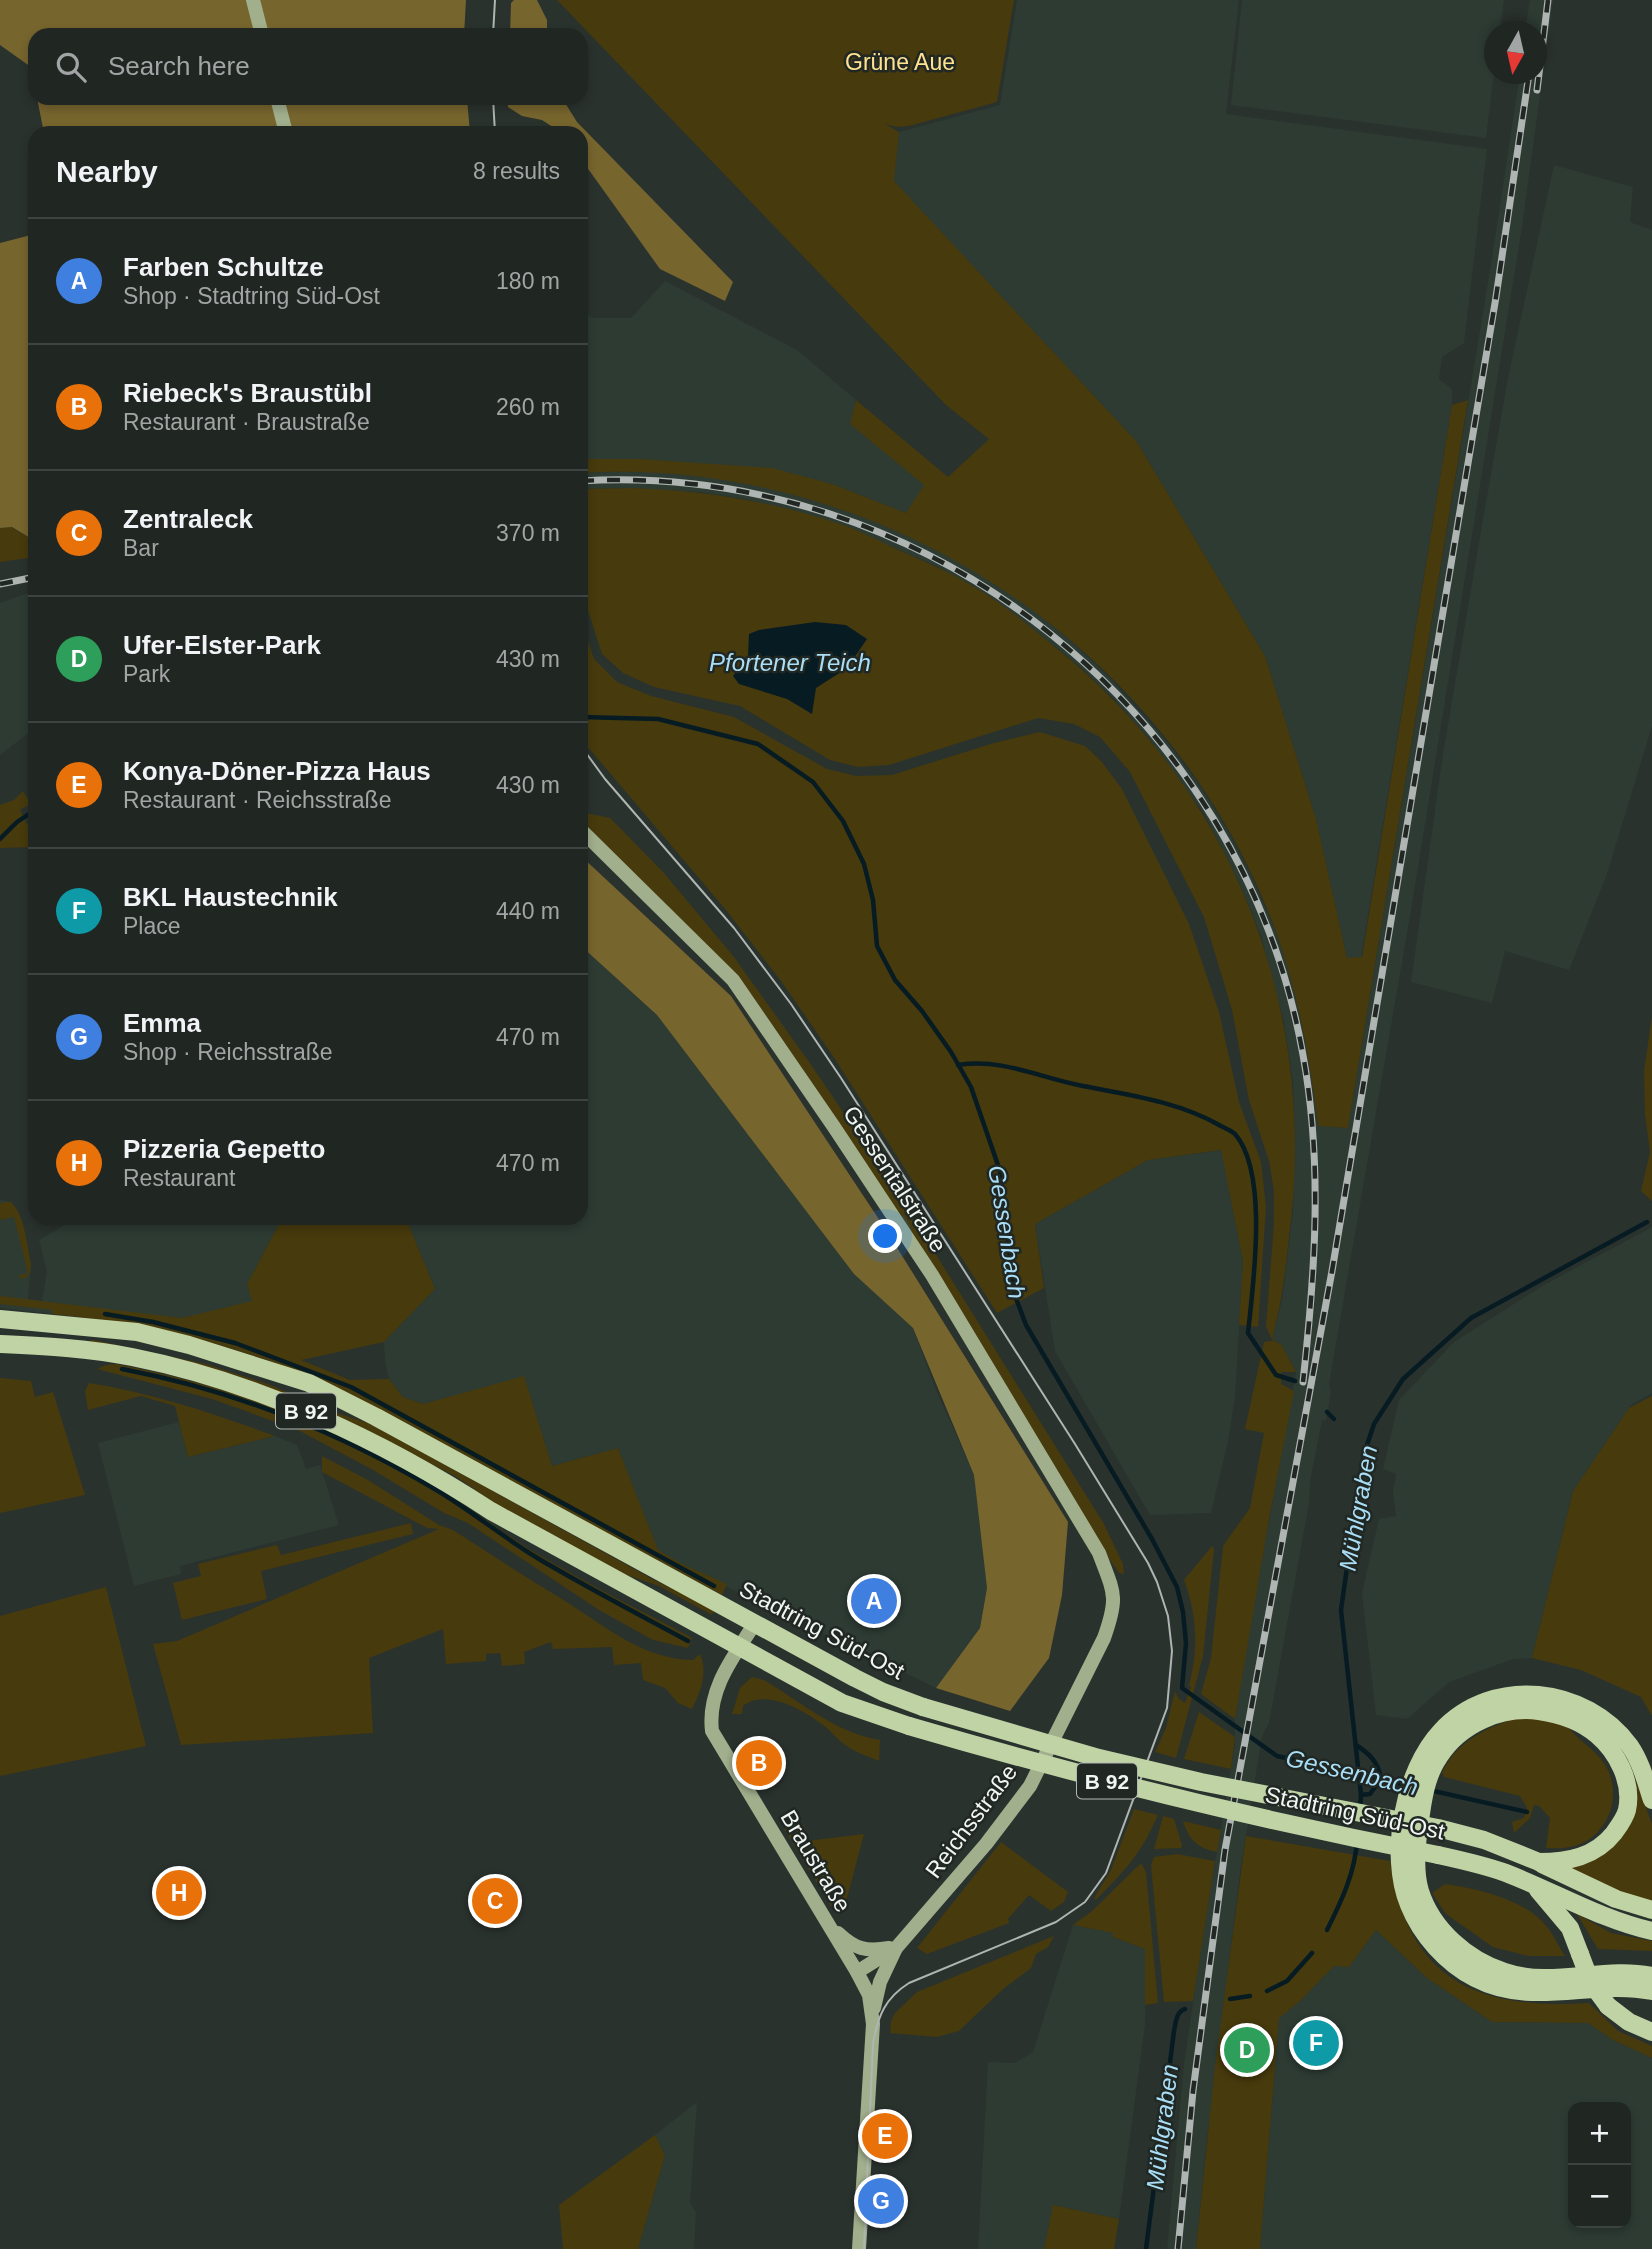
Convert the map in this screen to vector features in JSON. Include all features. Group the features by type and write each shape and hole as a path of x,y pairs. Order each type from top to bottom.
{"main road":[{"path":"253,0 260,28"},
{"path":"279,105 284,126"},
{"name":"Gessentalstraße","path":"588,837 733,980 932,1275 1099,1553 1115,1594"},
{"name":"Stadtring Süd-Ost","path":"0,1319 137,1332 238,1359 309,1383 376,1416 883,1692 923,1707 1095,1757 1201,1782 1438,1828 1484,1840 1538,1862 1581,1884 1652,1910"},
{"name":"Stadtring Süd-Ost","path":"0,1344 132,1357 225,1381 298,1407 443,1480 491,1511 842,1703 995,1751 1184,1801 1476,1864 1533,1884 1590,1911 1652,1931"},
{"name":"Reichsstraße","path":"858,1972 897,1947 986,1844 1030,1786 1104,1638 1112,1615 1115,1594"},
{"name":"Braustraße","path":"755,1623 722,1678 712,1702 712,1731 858,1972 873,2011"},
{"path":"1652,1800 1640,1764 1631,1747 1618,1732 1590,1710 1568,1700 1546,1695 1525,1694 1494,1698 1456,1717 1430,1743 1414,1802 1401,1835 1408,1871 1408,1905 1423,1932 1445,1957 1475,1978 1503,1989 1532,1994 1563,1984 1652,1976"},
{"name":"B 92","path":"1422,1775 1466,1729 1484,1719 1506,1712 1524,1709 1560,1714 1590,1729 1607,1743 1619,1762 1627,1785 1626,1810 1619,1826 1605,1844 1582,1857 1560,1862 1538,1862"},
{"path":"1533,1884 1570,1928 1591,1983 1608,2006 1629,2022 1652,2032"},
{"path":"826,1923 850,1944 871,1951 897,1947"},
{"path":"859,2249 873,2011 880,1982 897,1947"},
{"path":"1613,1980 1652,1991"}],"shaded area":[{"path":"0,0 466,0 464,28 28,28 28,65 0,45"},
{"path":"514,0 537,0 547,20 547,28 510,28 511,3"},
{"path":"1017,0 1239,0 1226,114 1487,149 1464,343 1442,357 1439,379 1452,389 1452,405 1361,958 1347,958 1316,819 1265,656 1137,442 893,181 899,132 1000,105"},
{"path":"1242,0 1504,0 1501,21 1484,21 1484,84 1493,84 1486,138 1231,105"},
{"path":"1530,0 1553,0 1547,44 1547,21 1527,21"},
{"path":"1518,84 1542,84 1522,227 1411,910 1329,1384 1331,1392 1326,1421 1322,1420 1310,1482 1309,1504 1269,1723 1262,1736 1240,1873 1196,2249 1167,2249 1184,2064 1235,1744 1235,1719 1248,1637 1296,1372 1281,1344 1274,1341 1273,1335 1282,1300 1293,1211 1293,1082 1284,1022 1261,936 1238,880 1203,812 1149,739 1115,700 1079,666 1027,624 973,586 936,566 840,524 745,499 700,492 588,489 588,473 642,471 720,478 760,485 851,511 939,550 980,574 1031,608 1072,642 1110,678 1168,743 1203,790 1228,831 1274,927 1291,976 1310,1065 1318,1126 1348,1128"},
{"path":"38,105 468,105 469,126 43,126"},
{"path":"566,105 581,126 551,126 542,120 522,116 508,107"},
{"path":"588,133 733,282 725,301 660,269 588,169"},
{"path":"1554,165 1633,187 1630,222 1652,230 1652,726 1607,874 1569,970 1505,951 1492,1003 1411,982 1443,754 1481,531 1508,378"},
{"path":"28,236 28,537 12,527 0,528 0,243"},
{"path":"665,281 797,350 856,400 851,424 925,485 906,513 832,484 640,459 588,459 588,315 593,318 631,318"},
{"path":"28,593 28,733 0,755 0,603"},
{"path":"588,863 731,996 886,1230 1068,1522 1062,1595 1049,1658 1010,1711 936,1688 980,1628 987,1588 974,1475 913,1328 854,1274 657,1015 588,952"},
{"path":"588,952 657,1015 854,1274 913,1328 936,1390 974,1475 987,1588 980,1628 936,1688 656,1553 618,1448 552,1466 524,1377 423,1404 403,1397 389,1379 384,1342 435,1289 409,1225 588,1225"},
{"path":"1222,1150 1243,1261 1235,1397 1228,1441 1211,1513 1150,1515 1055,1351 1035,1224 1148,1160"},
{"path":"0,1200 11,1202 20,1216 31,1264 28,1299 42,1301 47,1272 39,1240 64,1225 278,1225 247,1284 252,1300 295,1371 246,1352 165,1330 102,1319 0,1308"},
{"path":"1652,1227 1652,1393 1631,1405 1573,1491 1532,1658 1513,1659 1449,1682 1407,1719 1376,1715 1362,1593 1379,1519 1396,1516 1393,1492 1396,1474 1383,1469 1399,1400 1454,1342 1542,1286"},
{"path":"179,1422 188,1457 275,1436 297,1445 306,1469 320,1465 339,1525 180,1566 181,1574 134,1586 98,1443"},
{"path":"1073,1925 1114,1933 1113,1937 1146,1949 1145,2025 1119,2219 1053,2205 1044,2249 978,2249 988,2062 1015,2063 1033,2052"},
{"path":"1376,1930 1427,1978 1492,2022 1588,2023 1613,2040 1652,2058 1652,2249 1260,2249 1279,2017 1299,2002 1334,1966 1349,1967"},
{"path":"697,2102 690,2203 696,2212 694,2249 638,2249 665,2155 655,2135"}],"green space":[{"name":"Grüne Aue","path":"557,0 1014,0 997,102 909,126 885,124 899,132 894,181 1137,442 1265,656 1316,819 1347,958 1362,957 1452,405 1468,400 1348,1128 1318,1126 1302,1026 1283,953 1275,929 1227,828 1164,736 1088,656 1001,588 905,535 801,497 693,476 588,473 588,459 640,459 772,468 832,484 906,513 924,485 850,424 856,400 948,477 989,439 946,405 588,32 588,28 584,28"},
{"path":"588,489 683,491 735,498 812,515 860,532 971,585 1035,630 1118,705 1172,768 1216,838 1251,911 1276,989 1290,1070 1295,1153 1286,1263 1273,1335 1274,1341 1281,1344 1296,1372 1281,1372 1281,1384 1294,1391 1235,1719 1201,1694 1211,1658 1223,1546 1250,1508 1264,1433 1245,1429 1264,1342 1273,1341 1266,1327 1274,1191 1269,1161 1249,1100 1232,1010 1204,917 1130,772 1100,737 1074,724 1038,718 889,765 858,767 830,760 740,706 654,687 623,673 602,654 588,611"},
{"path":"11,527 28,537 28,558 0,562 0,528"},
{"path":"588,641 594,659 617,682 651,696 734,717 827,769 856,776 892,775 994,743 1040,732 1085,746 1101,761 1122,789 1189,924 1219,1012 1239,1102 1261,1162 1266,1207 1258,1327 1239,1325 1243,1261 1221,1150 1148,1160 1035,1224 1044,1288 997,1313 833,1056 781,981 726,910 588,747"},
{"path":"23,791 28,799 28,806 20,810 28,826 28,847 0,848 0,805 14,800"},
{"path":"588,813 610,818 664,873 734,957 812,1066 895,1189 1104,1524 1123,1564 1124,1574 1119,1573 1110,1560 934,1266 780,1038 648,889 588,828"},
{"path":"1652,1016 1652,1201 1641,1191 1650,1152 1645,1114 1644,1071"},
{"path":"11,1202 16,1208 25,1231 31,1264 30,1273 24,1279 17,1276 28,1273 14,1217 0,1220 0,1204"},
{"path":"278,1225 409,1225 435,1289 384,1342 301,1360 350,1380 389,1379 403,1397 423,1404 524,1376 552,1466 618,1448 658,1550 727,1584 722,1595 295,1371 235,1350 176,1334 116,1322 52,1314 52,1310 0,1304 0,1296 182,1318 252,1301 247,1284"},
{"path":"94,1340 206,1364 268,1384 371,1424 654,1580 715,1609 712,1615 659,1586 615,1571 500,1507 455,1476 336,1416 229,1374 88,1341"},
{"path":"116,1364 239,1395 357,1444 432,1484 553,1563 692,1638 688,1648 653,1640 599,1610 468,1523 444,1513 373,1470 298,1430 212,1399 97,1369"},
{"path":"0,1378 31,1381 35,1397 53,1392 85,1495 0,1513"},
{"path":"89,1383 137,1392 183,1405 275,1436 188,1457 175,1406 141,1396 88,1410 85,1391"},
{"path":"1652,1396 1652,1716 1641,1697 1581,1670 1532,1658 1573,1491 1629,1408"},
{"path":"322,1456 368,1480 439,1525 453,1530 624,1639 656,1654 674,1658 693,1660 700,1654 702,1682 692,1709 678,1703 665,1688 643,1680 641,1663 614,1665 612,1647 553,1649 551,1642 524,1652 525,1664 502,1666 500,1653 486,1654 486,1661 446,1664 443,1629 369,1658 373,1733 181,1745 153,1644 177,1641 439,1529 427,1528 322,1472"},
{"path":"411,1523 413,1534 261,1571 267,1599 182,1620 173,1583 201,1576 198,1564 277,1545 281,1555"},
{"path":"1212,1546 1214,1549 1203,1656 1176,1758 1155,1752 1166,1728 1175,1691 1178,1698 1185,1703 1191,1687 1189,1685 1195,1632 1192,1606 1184,1580"},
{"path":"106,1587 146,1746 0,1776 0,1616"},
{"path":"752,1677 764,1680 834,1724 880,1740 879,1761 848,1747 815,1719 784,1703 762,1699 752,1701 743,1706 742,1714 732,1714 740,1688"},
{"path":"1199,1712 1235,1737 1231,1769 1184,1759"},
{"path":"1517,1717 1566,1724 1604,1763 1612,1783 1612,1805 1603,1825 1588,1840 1568,1847 1546,1848 1550,1818 1539,1806 1534,1805 1530,1818 1514,1833 1512,1822 1524,1818 1527,1808 1520,1796 1444,1777 1442,1773 1448,1762 1464,1744 1473,1737"},
{"path":"1628,1759 1652,1824 1652,1903 1624,1894 1569,1868 1622,1831 1625,1760"},
{"path":"1134,1809 1158,1815 1132,1860 1096,1900 1094,1898 1111,1870"},
{"path":"1163,1816 1174,1819 1181,1848 1154,1849"},
{"path":"1183,1821 1221,1830 1217,1852 1195,1842"},
{"path":"804,1825 807,1841 864,1834 844,1909 834,1911 784,1829"},
{"path":"1246,1836 1390,1861 1399,1902 1413,1935 1431,1961 1454,1980 1482,1993 1513,2001 1589,2003 1618,2031 1652,2046 1652,2058 1613,2040 1588,2023 1492,2022 1427,1978 1376,1930 1349,1967 1334,1966 1299,2002 1279,2018 1260,2249 1196,2249 1215,2066"},
{"path":"1001,1842 1068,1892 1064,1902 1051,1911 1029,1895 1008,1919 1009,1923 927,1954 917,1948"},
{"path":"1177,1854 1215,1861 1193,2001 1164,2002 1151,1865 1154,1857"},
{"path":"1141,1863 1146,1872 1158,2003 1145,2005 1145,1949 1113,1937 1113,1933 1073,1925 1092,1911"},
{"path":"1445,1884 1486,1892 1527,1910 1548,1928 1565,1956 1528,1956 1493,1947 1446,1914 1432,1893"},
{"path":"1577,1914 1611,1933 1652,1941 1652,1951 1598,1949"},
{"path":"1054,1936 1048,1947 1036,1954 1031,1968 1002,1990 959,2031 937,2037 890,2033 895,2013 917,1992"},
{"path":"655,2135 665,2155 638,2249 563,2249 559,2205"},
{"path":"1053,2205 1119,2219 1114,2249 1044,2249"}],"water":[{"name":"Pfortener Teich","path":"815,622 846,625 867,639 847,668 816,688 812,714 787,699 739,684 733,676 748,656 749,634 759,630"}],"waterway":[{"name":"Gessenbach","path":"588,717 658,719 758,744 813,782 843,821 864,864 873,900 877,946 895,980 922,1011 951,1052 971,1087 1000,1171 1014,1293 1026,1325 1152,1539 1177,1587 1186,1643 1182,1688 1277,1756 1406,1785"},
{"name":"Gessenbach","path":"0,839 28,815"},
{"path":"958,1065 1006,1066 1067,1083 1154,1100 1189,1111 1235,1134 1246,1152 1255,1201 1255,1259 1248,1333 1276,1375 1295,1381"},
{"name":"Mühlgraben","path":"1360,1808 1361,1795 1341,1610 1365,1451 1374,1424 1403,1379 1471,1318 1647,1222"},
{"path":"105,1314 153,1322 235,1343 351,1387 714,1586"},
{"path":"122,1369 205,1389 245,1402 325,1432 363,1450 438,1491 539,1559 688,1641"},
{"path":"1327,1412 1334,1419"},
{"path":"1356,1745 1373,1759 1381,1779 1370,1794 1361,1795"},
{"name":"Gessenbach","path":"1429,1790 1527,1812"},
{"name":"Mühlgraben","path":"1327,1930 1350,1876 1357,1841"},
{"name":"Mühlgraben","path":"1267,1991 1287,1981 1312,1953"},
{"name":"Mühlgraben","path":"1230,1999 1250,1996"},
{"name":"Mühlgraben","path":"1146,2249 1174,2031 1178,2015 1185,2009"}],"tram line":[{"path":"493,28 495,0"},
{"path":"493,105 495,126"},
{"path":"588,756 605,779 734,928 791,1004 841,1078 1148,1563 1168,1616 1172,1651 1167,1708 1106,1873 1085,1902 1056,1922 909,1983 894,1995 884,2008 873,2043 864,2249"}],"railway":[{"path":"1537,90 1548,0"},
{"path":"1178,2249 1193,2091 1225,1850 1332,1271 1496,297 1528,84"},
{"path":"588,481 709,486 831,514 945,564 1049,633 1139,718 1213,819 1269,932 1303,1055 1315,1178 1314,1259 1303,1382"},
{"path":"0,584 28,578"}],"place":[{"name":"Farben Schultze","path":"874,1601"},
{"name":"Riebeck's Braustübl","path":"759,1763"},
{"name":"Pizzeria Gepetto","path":"179,1893"},
{"name":"Zentraleck","path":"495,1901"},
{"name":"BKL Haustechnik","path":"1316,2043"},
{"name":"Ufer-Elster-Park","path":"1247,2050"},
{"name":"Konya-Döner-Pizza Haus","path":"885,2136"},
{"name":"Emma","path":"881,2201"}]}
